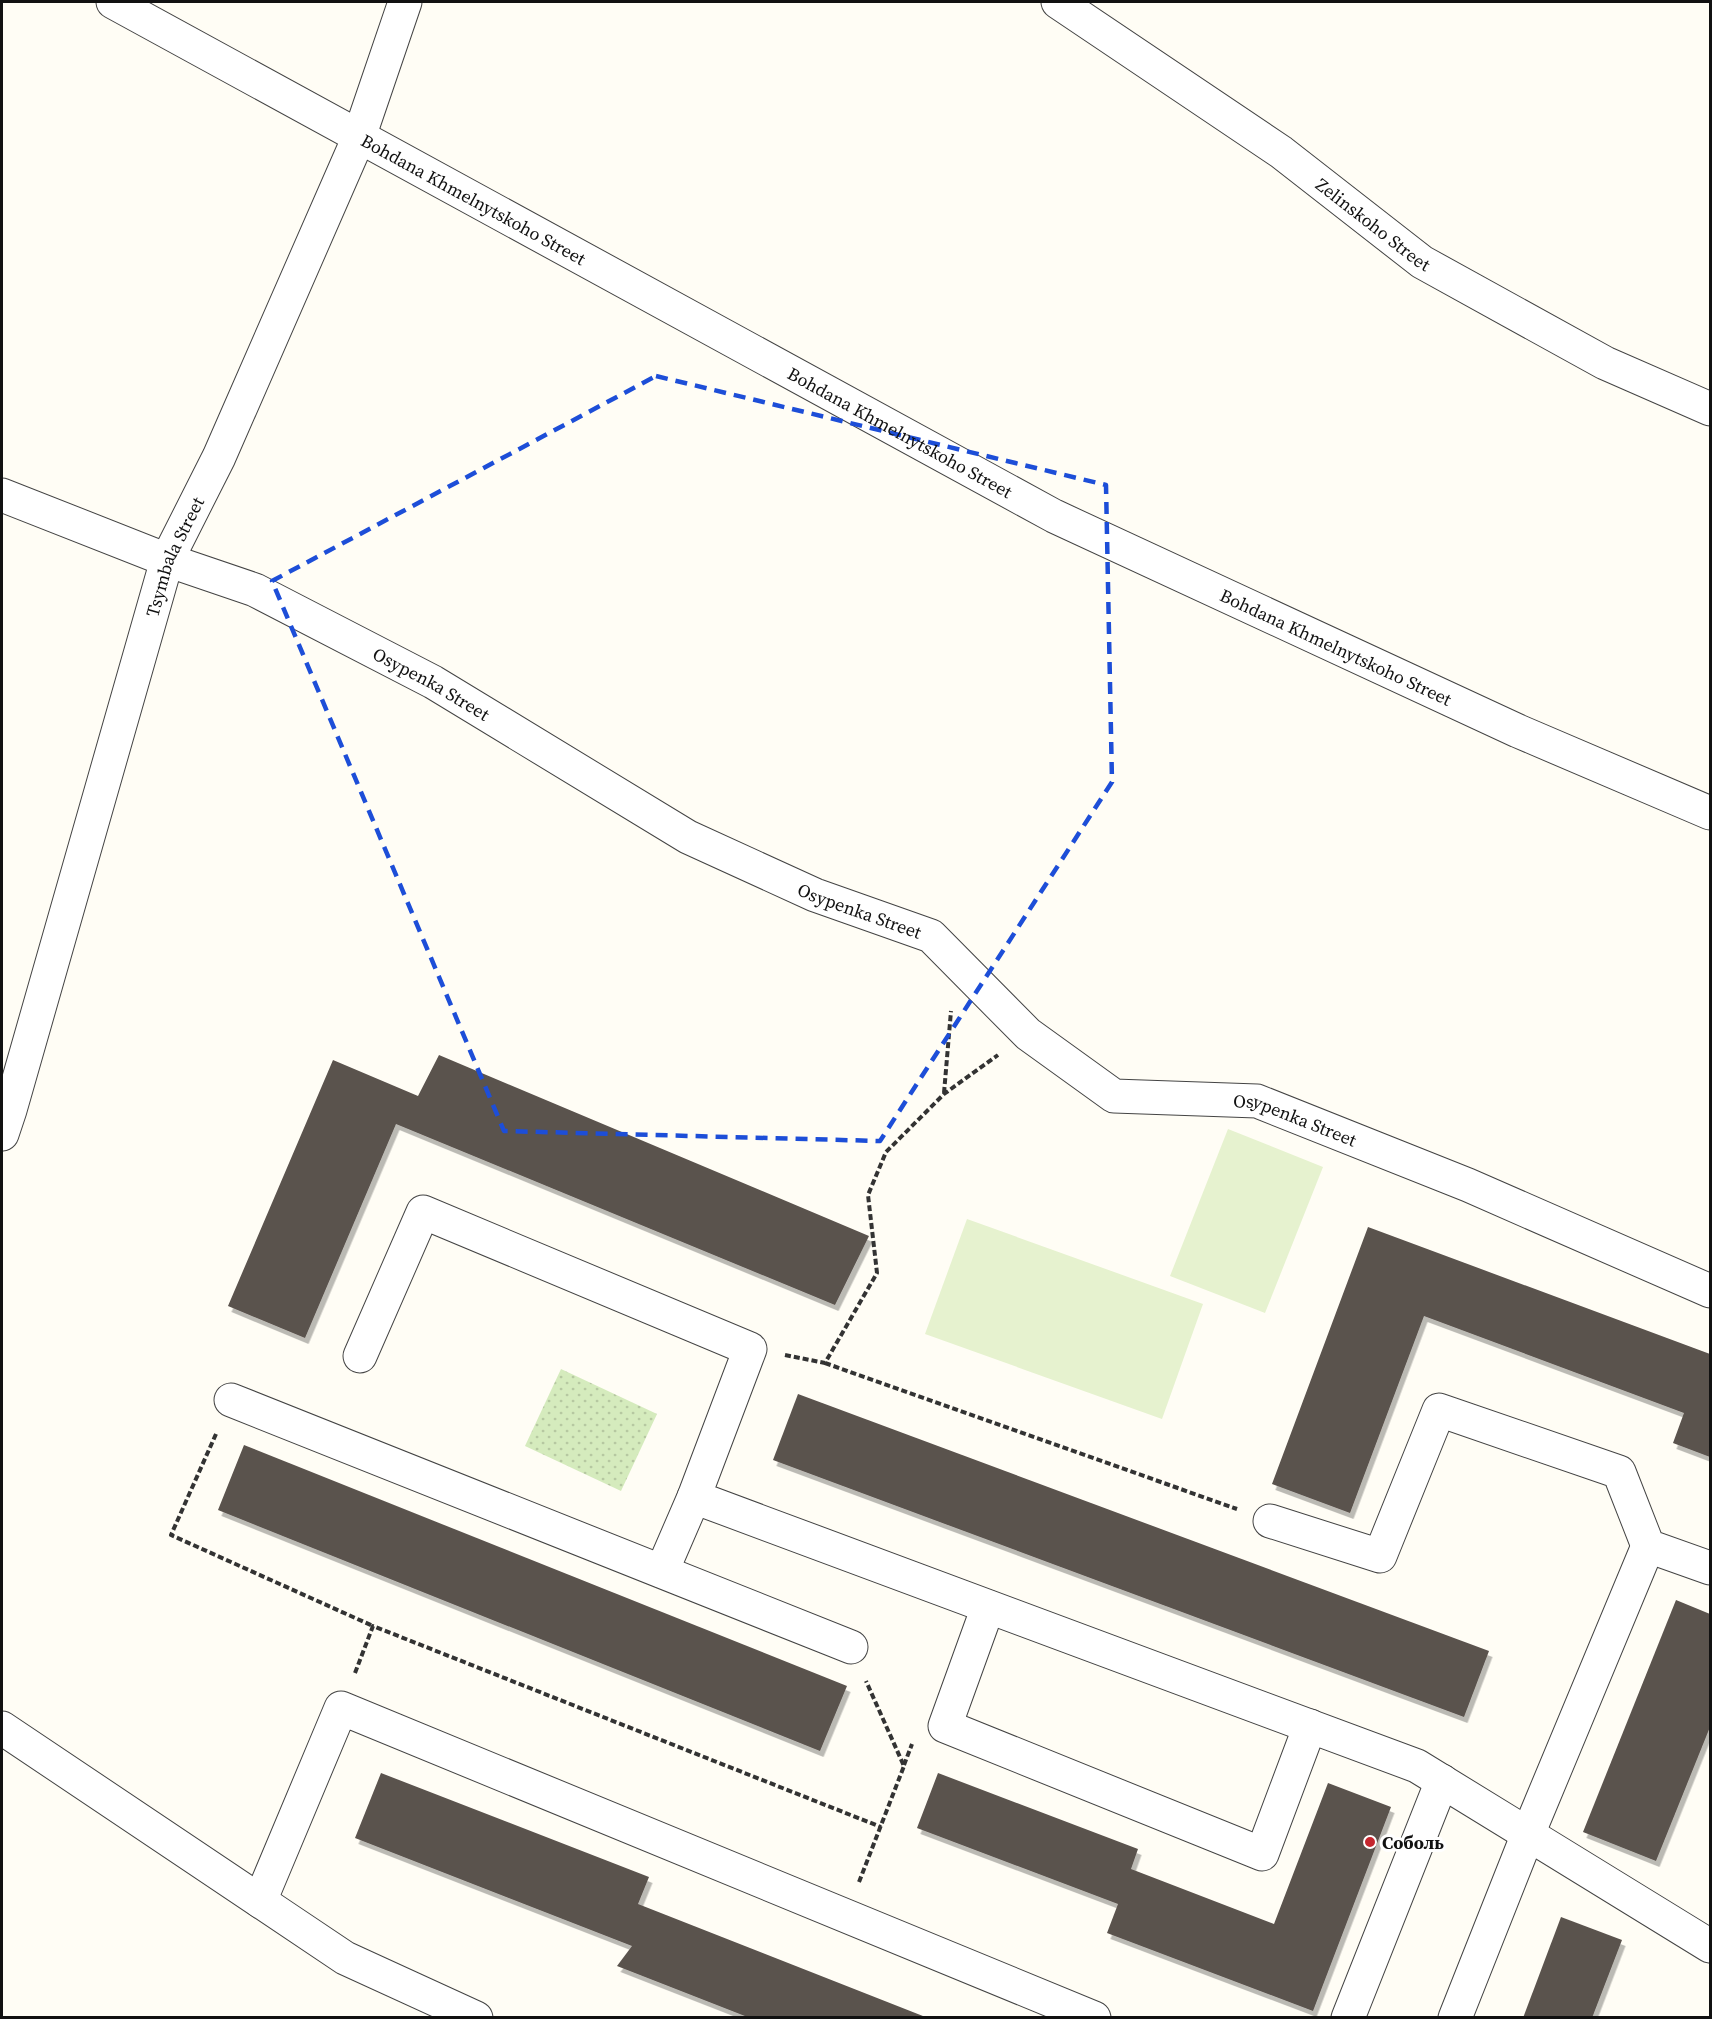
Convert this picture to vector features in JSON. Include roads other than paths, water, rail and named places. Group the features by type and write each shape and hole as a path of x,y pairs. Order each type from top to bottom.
{"street":[{"name":"Bohdana Khmelnytskoho Street","path":"113,2 1054,516 1518,731 1710,813"},
{"name":"Tsymbala Street","path":"2,1134 14,1099 167,560 219,457 359,137 405,2"},
{"name":"Zelinskoho Street","path":"1058,2 1281,152 1422,262 1605,363 1710,409"},
{"name":"Osypenka Street","path":"2,495 167,560 255,590 432,682 688,837 815,895 931,936 1028,1034 1114,1096 1257,1101 1468,1185 1710,1291"},
{"path":"360,1356 423,1212 750,1349 694,1497 662,1571"},
{"path":"231,1400 851,1647"},
{"path":"1270,1521 1380,1556 1439,1410 1619,1472 1648,1546 1528,1834 1455,2018"},
{"path":"694,1497 1417,1766 1710,1946"},
{"path":"1648,1546 1710,1568"},
{"path":"988,1607 945,1726 1262,1854 1310,1726"},
{"path":"260,1901 341,1708 1094,2018"},
{"path":"2,1728 345,1958 476,2018"},
{"path":"1348,2018 1442,1781"}],"place":[{"name":"Соболь","path":"1370,1842"}]}
